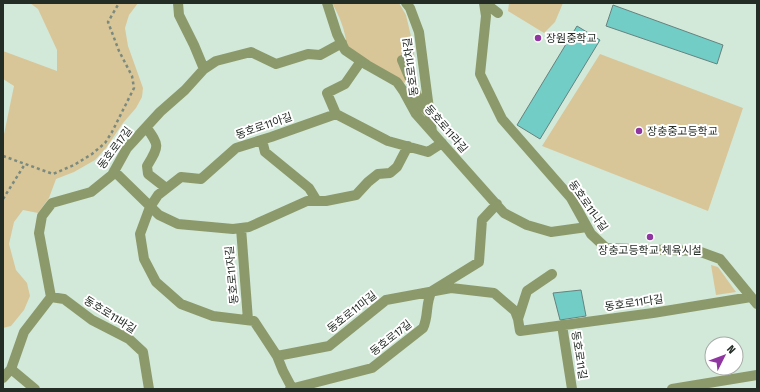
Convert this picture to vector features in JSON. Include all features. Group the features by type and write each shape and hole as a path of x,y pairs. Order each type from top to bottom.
{"street":[{"path":"178,3 178,15 204,69 216,61 251,52 276,64 308,54 320,55 342,44 337,34 327,3"},
{"name":"동호로11차길","path":"406,3 410,8 419,32 432,132"},
{"name":"동호로11나길","path":"485,3 498,13"},
{"name":"동호로11나길","path":"485,3 486,16 480,74 502,119 571,198 592,234 606,248 698,251 720,259 754,300"},
{"name":"동호로11라길","path":"342,44 345,50 397,82 416,114 504,212 528,225 551,232 587,227"},
{"path":"402,60 421,105 430,114"},
{"path":"361,61 345,84 327,93 336,114 388,141 428,152 442,143"},
{"name":"동호로17길","path":"51,297 39,233 42,216 52,203 91,192 112,175 127,148 160,112 185,90 204,69"},
{"name":"동호로11아길","path":"150,208 158,195 181,177 201,179 236,148 336,114"},
{"path":"146,127 157,142 156,151 147,166 148,174 166,188"},
{"path":"262,140 266,152 309,188 317,201"},
{"name":"동호로11자길","path":"114,171 150,208 159,215 178,224 233,229 249,227 307,201 326,201 356,195 378,174 390,173 397,167 408,146"},
{"name":"동호로11마길","path":"432,291 479,262 482,220 497,204"},
{"path":"150,208 140,234 144,259 156,282 182,304 213,316 254,321 277,356 291,388"},
{"name":"동호로11자길","path":"241,228 248,320"},
{"path":"518,319 526,291 552,274"},
{"name":"동호로11마길","path":"277,356 329,346 386,300 451,288 494,293 514,311 518,319 520,331"},
{"name":"동호로17길","path":"291,388 372,368 423,328 426,321 428,298 432,291"},
{"path":"3,378 11,369 24,332 51,297"},
{"name":"동호로11바길","path":"51,297 64,299 92,320 128,339 143,352 149,389"},
{"name":"동호로11다길","path":"520,331 754,300"},
{"name":"동호로11길","path":"562,325 572,389"},
{"path":"11,369 36,389"},
{"path":"672,389 757,375"}],"path":[{"path":"3,156 53,174 74,165 92,154 105,143 134,88 132,76 108,22 119,3"},
{"path":"3,199 24,164"}],"shaded area":[{"path":"30,3 138,3 129,15 125,28 128,46 143,88 142,97 136,108 123,123 106,148 95,160 74,172 56,179 49,198 38,213 23,210 14,222 9,244 16,270 27,283 30,296 24,310 11,326 3,328 3,139 14,86 3,79 3,51 57,71 57,50 38,9"},
{"path":"332,3 399,3 406,15 414,49 415,81 402,83 347,47 342,24"},
{"path":"509,3 563,3 555,22 544,33 508,11"},
{"path":"600,54 743,108 708,211 542,146"},
{"path":"711,265 718,267 736,292 716,295"}],"building":[{"path":"613,5 723,45 717,64 606,26"},
{"path":"577,26 600,40 540,139 517,125"},
{"path":"581,290 586,316 560,320 553,293"}],"place":[{"name":"장원중학교","path":"538,38"},
{"name":"장충중고등학교","path":"639,131"},
{"name":"장충고등학교 체육시설","path":"650,237"}]}
